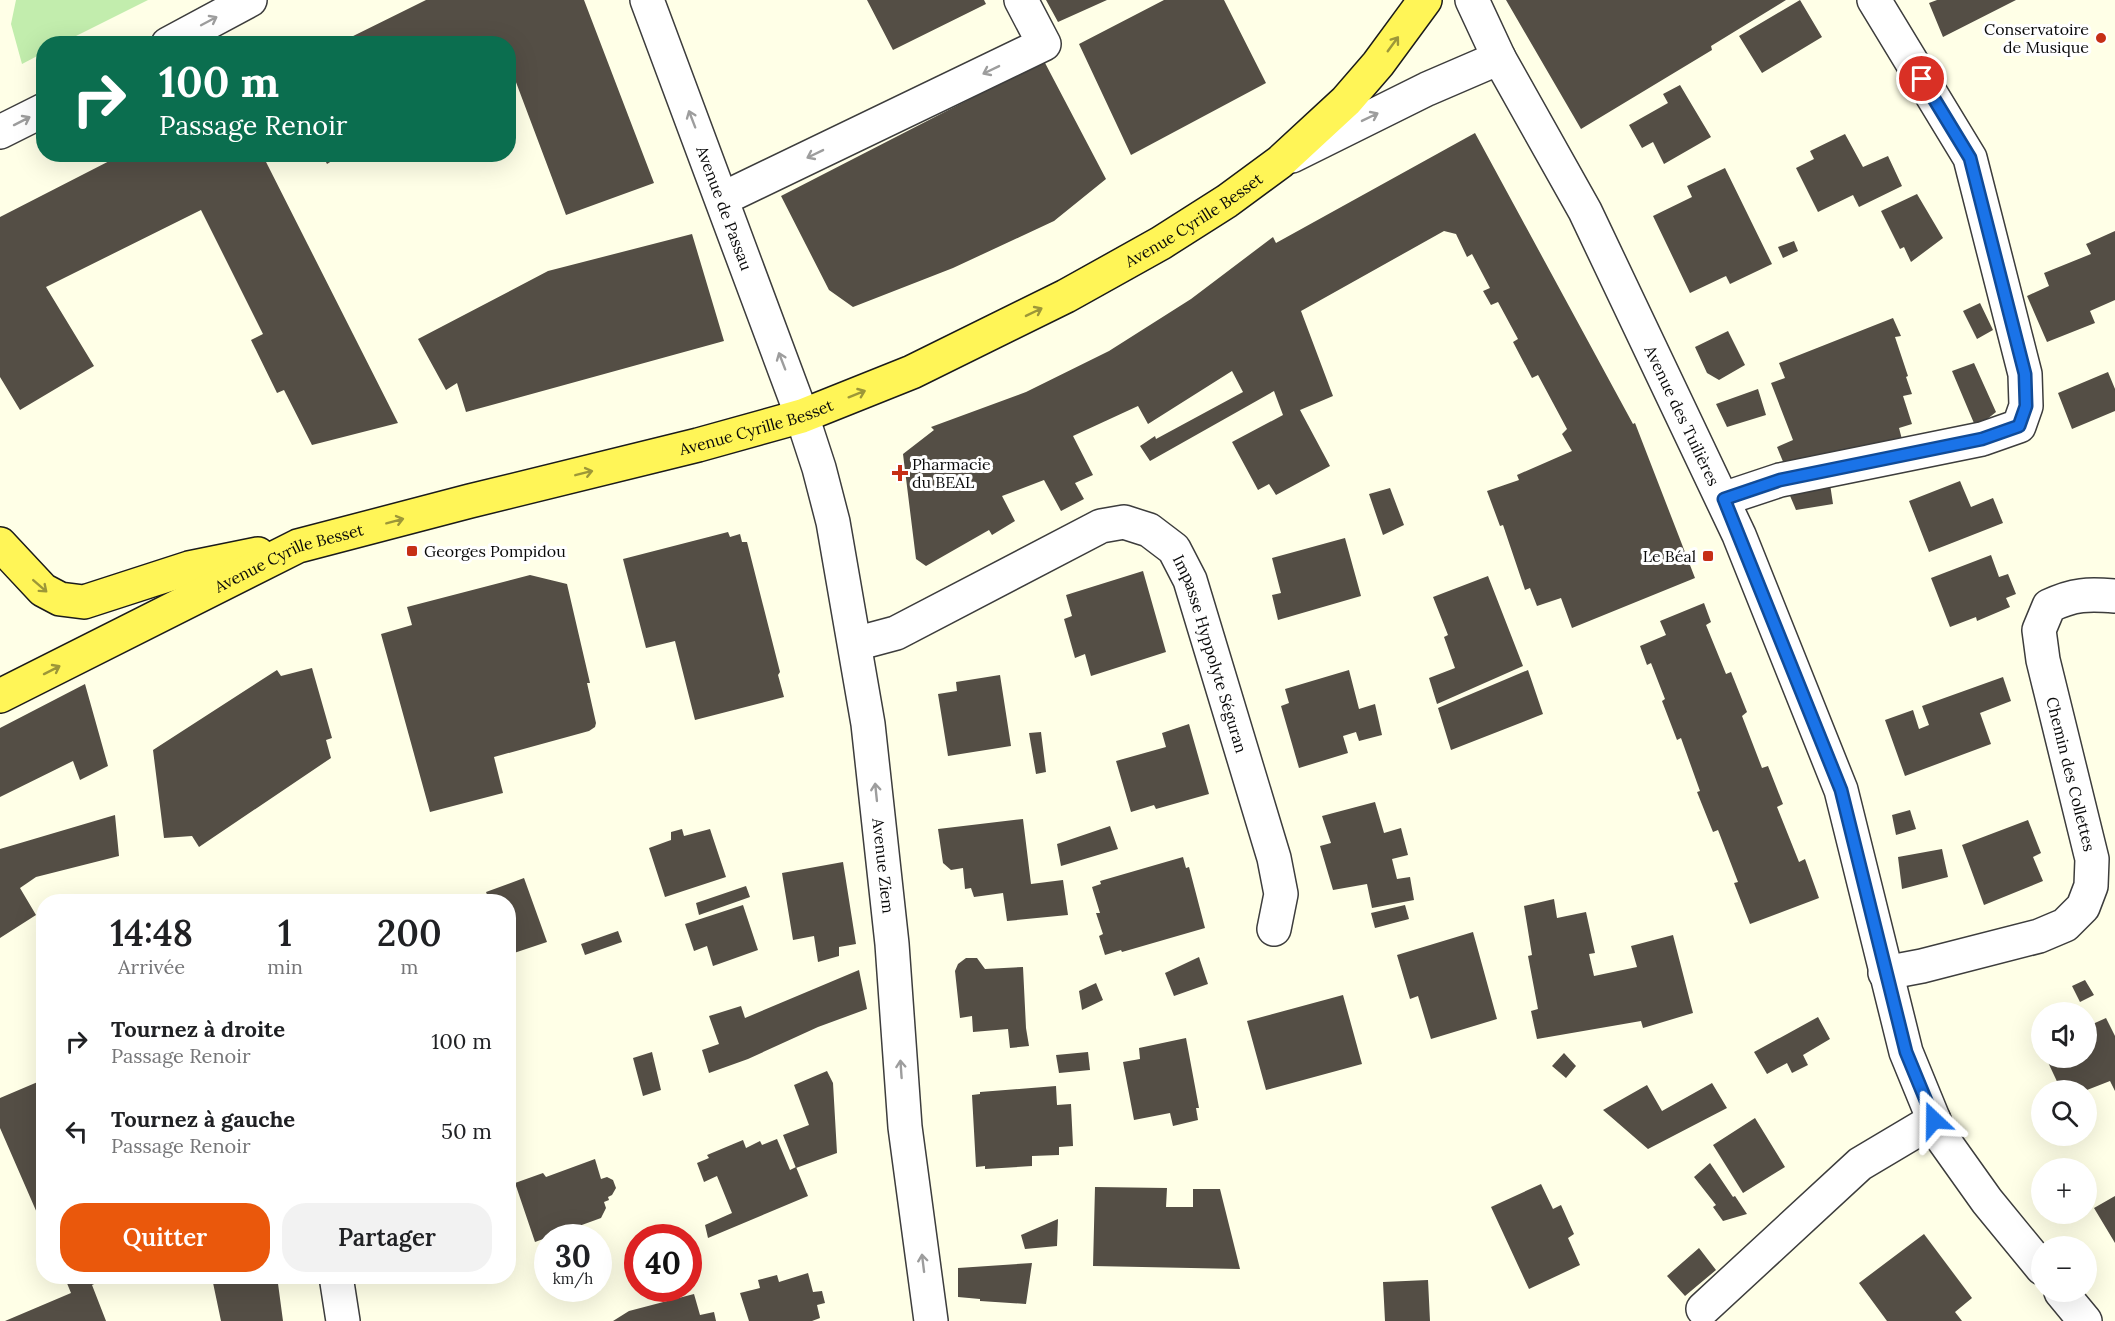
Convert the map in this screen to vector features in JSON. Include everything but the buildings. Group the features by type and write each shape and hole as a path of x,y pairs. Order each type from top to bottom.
{"main road":[{"name":"Avenue Cyrille Besset","path":"0,696 298,546 698,445 802,416 912,372 1066,296 1161,243 1227,201 1280,162 1346,101 1378,64 1425,0"},
{"path":"0,544 43,590 60,599 84,602 189,568 298,546"}],"street":[{"path":"183,36 250,0"},
{"name":"Avenue de Passau","path":"647,0 802,416"},
{"path":"722,199 1044,44 1021,0"},
{"name":"Avenue des Tuilières","path":"1472,0 1499,58 1585,211 1724,499 1841,790 1906,1052 1940,1135 1987,1202 2031,1255"},
{"path":"1724,499 1780,480 1982,439 2019,426 2026,406 2025,374 1970,158 1874,0"},
{"path":"1280,162 1427,89 1499,58"},
{"path":"0,132 36,114"},
{"name":"Avenue Ziem","path":"802,416 833,522 868,724 892,944 905,1127 931,1321"},
{"name":"Impasse Hyppolyte Séguran","path":"855,644 896,633 1101,526 1124,522 1149,530 1174,549 1190,580 1274,858 1281,894 1274,929"},
{"name":"Chemin des Collettes","path":"1885,973 1922,966 2039,936 2066,925 2083,907 2091,886 2092,859 2043,660 2039,630 2049,606 2069,597 2090,594 2115,596"},
{"path":"1703,1309 1860,1164 1934,1120"},
{"path":"337,1284 343,1321"},
{"path":"2069,1302 2085,1321"}],"green space":[{"path":"16,0 148,0 76,36 36,36 36,57 22,64 11,24"}],"place":[{"name":"Conservatoire de Musique","path":"2101,38"},
{"name":"Pharmacie du BEAL","path":"900,473"},
{"name":"Georges Pompidou","path":"412,551"},
{"name":"Le Béal","path":"1708,556"}],"route":[{"path":"1922,79 1970,158 2025,374 2026,406 2019,426 1982,439 1780,480 1724,499 1841,790 1906,1052 1934,1120"}]}
